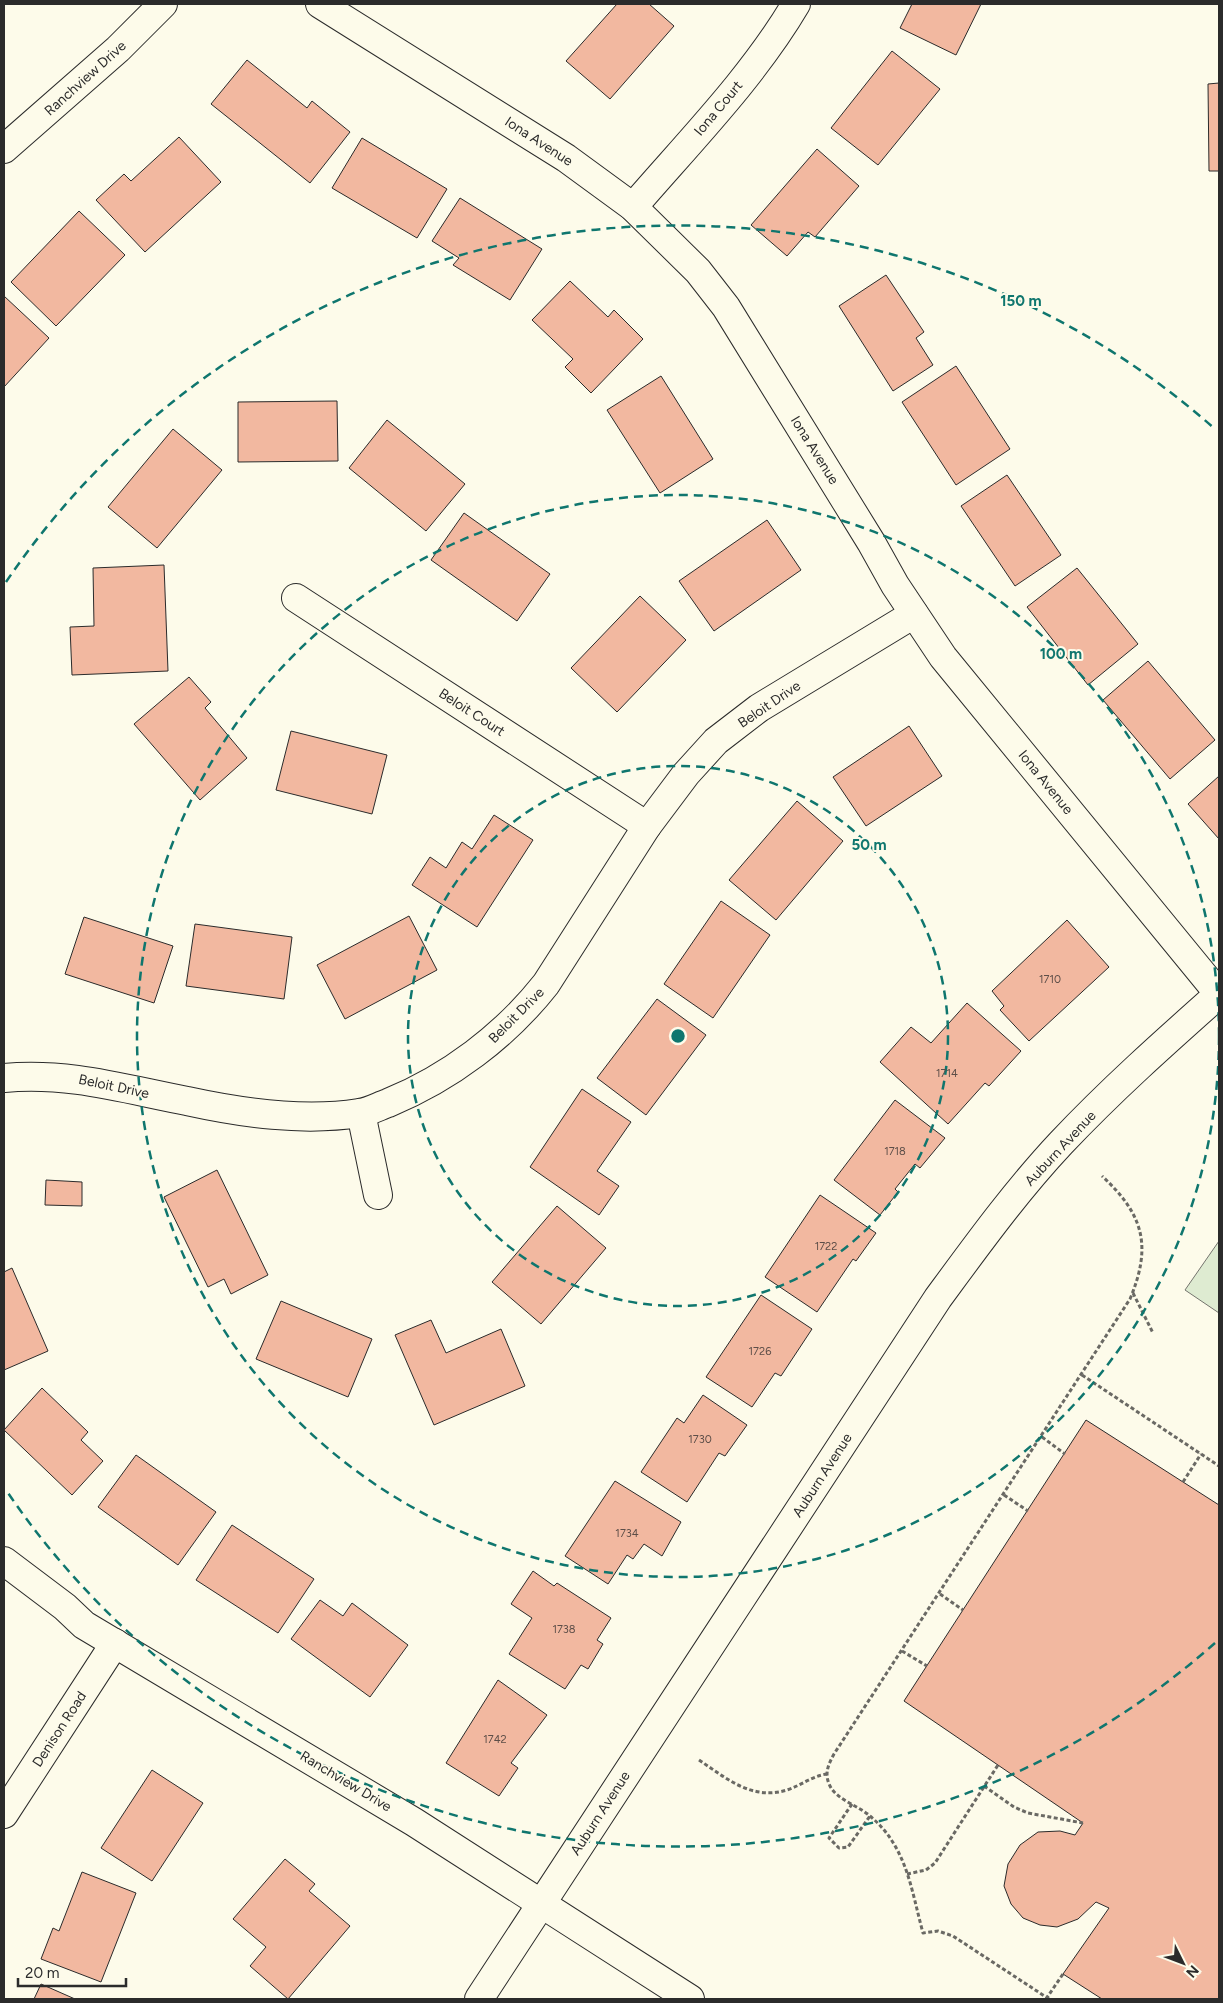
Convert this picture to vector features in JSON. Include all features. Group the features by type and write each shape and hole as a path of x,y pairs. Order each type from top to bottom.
{"street":[{"name":"Ranchview Drive","path":"4,149 118,49 163,4"},
{"name":"Iona Avenue","path":"320,4 566,158 634,207 698,271 726,307 914,614 944,657 1219,994"},
{"name":"Iona Court","path":"634,207 723,103 783,26 796,4"},
{"name":"Beloit Court","path":"296,598 647,826"},
{"name":"Beloit Drive","path":"4,1078 72,1078 189,1102 299,1117 361,1113 400,1098 434,1080 483,1048 516,1018 546,984 647,826 686,774 716,741 760,708 914,614"},
{"name":"Auburn Avenue","path":"479,1999 932,1307 992,1223 1060,1144 1123,1081 1219,994"},
{"path":"361,1113 378,1194"},
{"name":"Ranchview Drive","path":"4,1561 65,1607 84,1625 414,1822 690,1999"},
{"name":"Denison Road","path":"4,1814 115,1644"}],"path":[{"path":"1063,1974 1047,1999 953,1936 938,1931 923,1933 907,1874 896,1843 870,1816 832,1789 827,1768 834,1754 1042,1437 1133,1292 1142,1262 1143,1240 1127,1202 1102,1176"},
{"path":"1133,1292 1153,1333"},
{"path":"1082,1374 1219,1466"},
{"path":"1042,1437 1064,1454"},
{"path":"1183,1482 1201,1454"},
{"path":"1004,1495 1028,1511"},
{"path":"940,1594 963,1610"},
{"path":"902,1651 927,1666"},
{"path":"699,1760 746,1791 762,1793 790,1789 815,1776 827,1774"},
{"path":"907,1874 926,1870 935,1863 998,1765"},
{"path":"984,1786 1014,1807 1028,1813 1083,1823"},
{"path":"852,1804 829,1838 839,1848 848,1847 870,1816"}],"green space":[{"path":"1219,1241 1219,1313 1185,1290"}],"building":[{"path":"617,4 649,4 674,26 610,99 566,61"},
{"path":"912,4 981,4 956,55 900,28"},
{"path":"892,51 940,89 878,165 831,128"},
{"path":"247,60 307,108 312,101 350,132 310,183 211,104"},
{"path":"1219,83 1219,171 1209,171 1208,84"},
{"path":"179,137 221,182 145,252 96,200 124,174 131,181"},
{"path":"362,138 447,189 417,238 332,188"},
{"path":"817,149 859,186 815,237 808,232 787,256 751,225"},
{"path":"460,198 542,249 510,300 453,265 459,258 432,241"},
{"path":"79,211 125,255 56,326 11,282"},
{"path":"886,275 924,332 916,338 933,365 893,391 839,306"},
{"path":"570,281 608,317 614,310 643,339 591,393 565,367 573,359 532,320"},
{"path":"4,296 49,338 4,387"},
{"path":"956,366 1010,449 956,485 902,402"},
{"path":"661,376 713,459 660,493 607,410"},
{"path":"337,401 338,461 238,462 238,402"},
{"path":"387,420 465,484 426,531 349,468"},
{"path":"173,429 222,470 157,548 108,507"},
{"path":"1007,475 1061,555 1015,586 961,506"},
{"path":"464,513 550,574 517,621 431,560"},
{"path":"767,520 801,570 714,631 679,581"},
{"path":"164,565 168,671 72,675 70,627 94,626 93,568"},
{"path":"1077,568 1138,644 1088,685 1027,607"},
{"path":"640,596 686,640 617,712 571,668"},
{"path":"1148,661 1215,740 1170,779 1103,700"},
{"path":"189,677 211,702 205,708 247,758 200,800 134,724"},
{"path":"909,726 942,776 866,826 833,777"},
{"path":"291,731 387,755 372,814 276,790"},
{"path":"1219,776 1219,839 1188,804"},
{"path":"797,801 843,841 776,920 729,880"},
{"path":"494,815 533,840 477,927 412,885 430,857 446,868 462,842 472,849"},
{"path":"721,901 770,935 713,1018 664,984"},
{"path":"409,916 437,970 345,1019 317,965"},
{"path":"84,917 173,946 154,1003 65,974"},
{"path":"1067,920 1109,967 1029,1041 1000,1010 1004,1006 992,991"},
{"path":"195,924 292,937 284,999 186,986"},
{"path":"657,999 706,1035 646,1115 597,1078"},
{"path":"967,1003 1021,1051 989,1086 985,1083 948,1124 880,1062 911,1027 931,1043"},
{"path":"582,1089 631,1122 597,1171 619,1186 599,1215 530,1167"},
{"path":"895,1100 945,1138 920,1168 915,1164 895,1189 898,1192 880,1215 834,1180"},
{"path":"217,1170 268,1275 231,1294 224,1279 208,1287 164,1197"},
{"path":"46,1180 82,1182 82,1206 45,1205"},
{"path":"820,1195 876,1233 856,1261 853,1259 817,1312 765,1277"},
{"path":"557,1206 606,1248 541,1324 492,1282"},
{"path":"12,1268 48,1351 4,1370 4,1272"},
{"path":"761,1295 812,1329 781,1376 775,1373 752,1407 706,1377"},
{"path":"281,1301 372,1339 348,1397 256,1359"},
{"path":"431,1320 446,1353 501,1329 525,1386 434,1425 395,1335"},
{"path":"42,1388 88,1432 81,1440 103,1461 72,1495 4,1430"},
{"path":"703,1395 747,1425 725,1456 719,1453 687,1502 641,1472 677,1418 684,1423"},
{"path":"1086,1420 1219,1505 1219,1999 1102,1999 1063,1974 1109,1908 1096,1902 1078,1919 1057,1927 1040,1925 1023,1918 1011,1904 1004,1886 1008,1864 1020,1845 1038,1832 1060,1831 1075,1835 1083,1823 904,1701"},
{"path":"136,1455 216,1512 178,1565 98,1507"},
{"path":"615,1481 681,1522 662,1556 644,1544 633,1559 627,1555 608,1584 565,1556"},
{"path":"232,1525 314,1579 278,1633 196,1580"},
{"path":"533,1571 554,1586 557,1583 611,1618 597,1640 603,1644 588,1669 581,1665 565,1689 509,1654 532,1618 511,1604"},
{"path":"320,1600 343,1616 352,1603 408,1645 370,1697 291,1639"},
{"path":"498,1680 547,1715 511,1763 518,1768 499,1796 446,1763"},
{"path":"152,1770 203,1803 152,1881 101,1848"},
{"path":"285,1859 315,1884 309,1891 350,1926 288,1999 250,1966 266,1947 233,1919"},
{"path":"82,1872 136,1893 101,1982 41,1959 53,1928 59,1931"},
{"path":"41,1984 75,1999 34,1999"}]}
